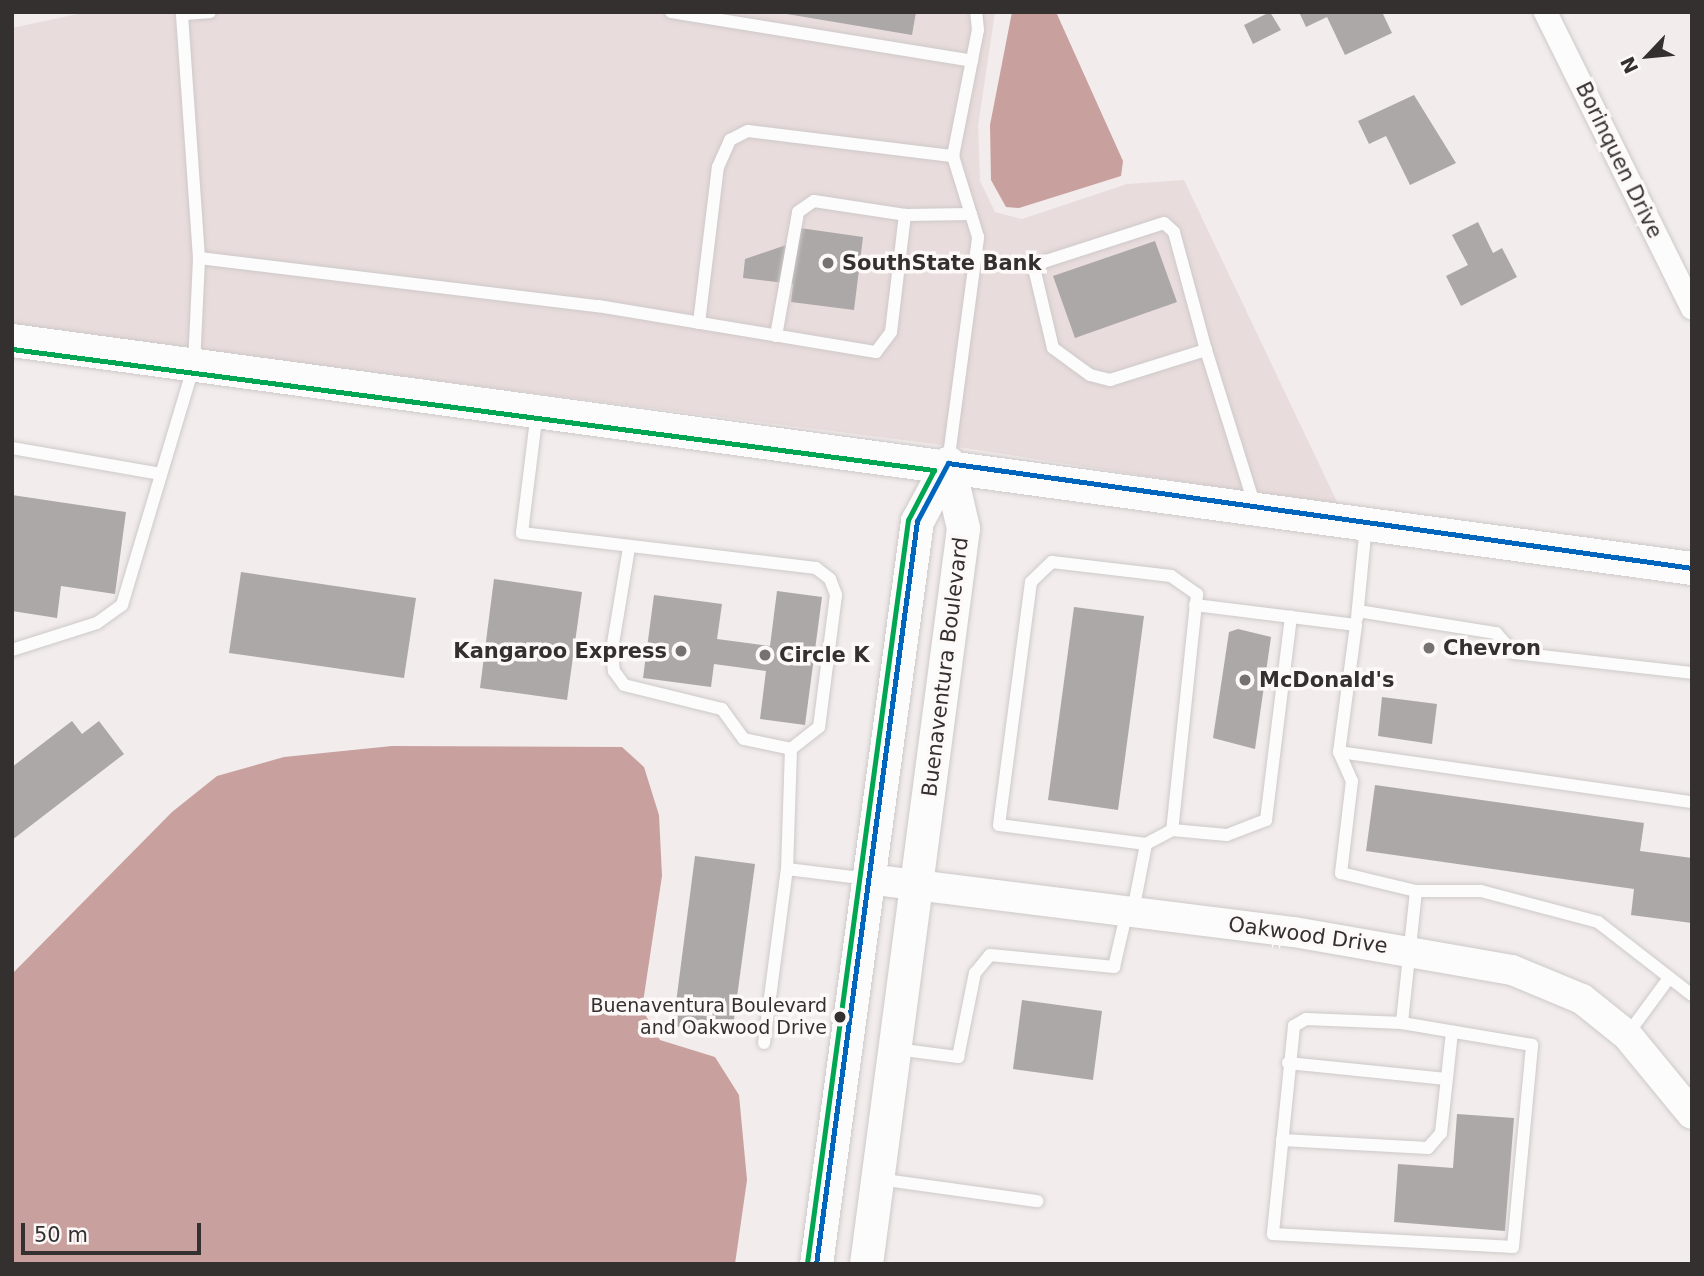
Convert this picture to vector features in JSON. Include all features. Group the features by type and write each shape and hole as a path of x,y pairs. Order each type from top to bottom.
{"main road":[{"path":"12,340 948,463 1692,568"},
{"path":"816,1264 917,521 948,463"},
{"name":"Buenaventura Boulevard","path":"866,1264 920,886 962,528 948,463"}],"street":[{"name":"Borinquen Drive","path":"1545,12 1692,309"},
{"name":"Oakwood Drive","path":"868,880 1410,949 1512,970 1582,999 1627,1035 1692,1114"}],"lane":[{"path":"12,650 97,623 122,605 194,365 198,258 183,13 210,12"},
{"path":"671,12 972,61"},
{"path":"948,463 978,237 953,156 972,61 976,12"},
{"path":"699,323 718,167 730,140 748,131 953,156"},
{"path":"776,336 798,212 814,201 905,215 971,214"},
{"path":"198,258 699,323 876,352 891,332 905,215"},
{"path":"1206,350 1110,380 1090,375 1053,348 1035,272 1043,262 1164,223 1174,232 1206,350 1255,507"},
{"path":"537,410 522,533 629,548 816,568 830,579 836,595 819,727 791,749 787,869 764,1042"},
{"path":"12,448 161,474"},
{"path":"1366,523 1358,611 1339,752 1352,780 1341,873 1416,891 1481,891 1598,922 1692,995"},
{"path":"629,548 612,650 624,685 722,709 744,739 791,749"},
{"path":"1172,830 1197,594 1171,576 1052,562 1031,582 999,825 1146,844 1172,830 1227,835 1266,820 1291,617"},
{"path":"1195,605 1356,625"},
{"path":"1358,611 1496,633 1514,653 1692,673"},
{"path":"1339,752 1692,802"},
{"path":"896,1049 958,1057 975,973 990,955 1114,967 1146,844"},
{"path":"787,869 868,880"},
{"path":"1402,1023 1416,891"},
{"path":"1627,1035 1669,978"},
{"path":"1306,1019 1402,1023 1451,1032 1532,1045 1513,1247 1273,1234 1288,1063 1294,1026 1306,1019"},
{"path":"1282,1140 1428,1148 1441,1133 1451,1032"},
{"path":"1288,1063 1446,1079"},
{"path":"878,1179 1037,1200"}],"shaded area":[{"path":"87,12 995,12 978,126 980,181 995,212 1022,219 1127,184 1184,180 1339,506 958,447 12,327 12,28"},
{"path":"1012,12 1056,12 1123,161 1121,176 1019,208 1006,207 991,180 990,125"},
{"path":"392,746 622,747 644,767 659,815 662,876 642,1009 660,1040 715,1057 739,1095 747,1180 735,1264 12,1264 12,974 172,812 217,776 284,757"}],"building":[{"path":"775,12 916,12 912,35"},
{"path":"1270,12 1281,30 1253,44 1244,25"},
{"path":"1299,12 1382,12 1392,33 1345,55 1327,17 1306,27"},
{"path":"1414,95 1456,163 1410,185 1386,136 1369,144 1358,121"},
{"path":"1478,222 1493,253 1502,248 1517,277 1461,306 1446,276 1468,265 1452,235"},
{"name":"SouthState Bank","path":"800,228 863,237 854,310 791,302 793,284 743,278 745,259 798,241"},
{"path":"1155,241 1177,302 1075,338 1053,276"},
{"path":"12,495 126,512 115,594 61,586 57,618 12,611"},
{"path":"241,572 416,598 404,678 229,653"},
{"path":"494,579 582,592 567,700 480,688"},
{"path":"777,591 822,597 805,725 760,719 766,671 714,664 711,687 643,678 654,595 722,604 717,639 770,646"},
{"path":"1074,607 1144,616 1118,810 1048,800"},
{"name":"McDonald's","path":"1238,629 1271,637 1255,749 1213,738 1229,632"},
{"path":"1382,697 1437,704 1432,744 1378,736"},
{"path":"72,721 82,734 99,721 124,754 12,840 12,767"},
{"path":"1375,785 1644,823 1640,851 1692,858 1692,923 1631,915 1634,889 1366,851"},
{"path":"695,856 755,864 732,1034 673,1026"},
{"path":"1022,1000 1102,1011 1093,1080 1013,1069"},
{"path":"1457,1114 1514,1118 1505,1231 1394,1222 1398,1164 1453,1168"}],"transit line":[{"path":"12,349 934,470 908,520 807,1263"},
{"path":"948,463 1692,568"},
{"path":"816,1264 917,521 948,463"}],"place":[{"name":"SouthState Bank","path":"828,263"},
{"name":"Chevron","path":"1429,648"},
{"name":"Kangaroo Express","path":"681,651"},
{"name":"Circle K","path":"765,655"},
{"name":"McDonald's","path":"1245,680"},
{"name":"Buenaventura Boulevard and Oakwood Drive","path":"840,1017"}]}
